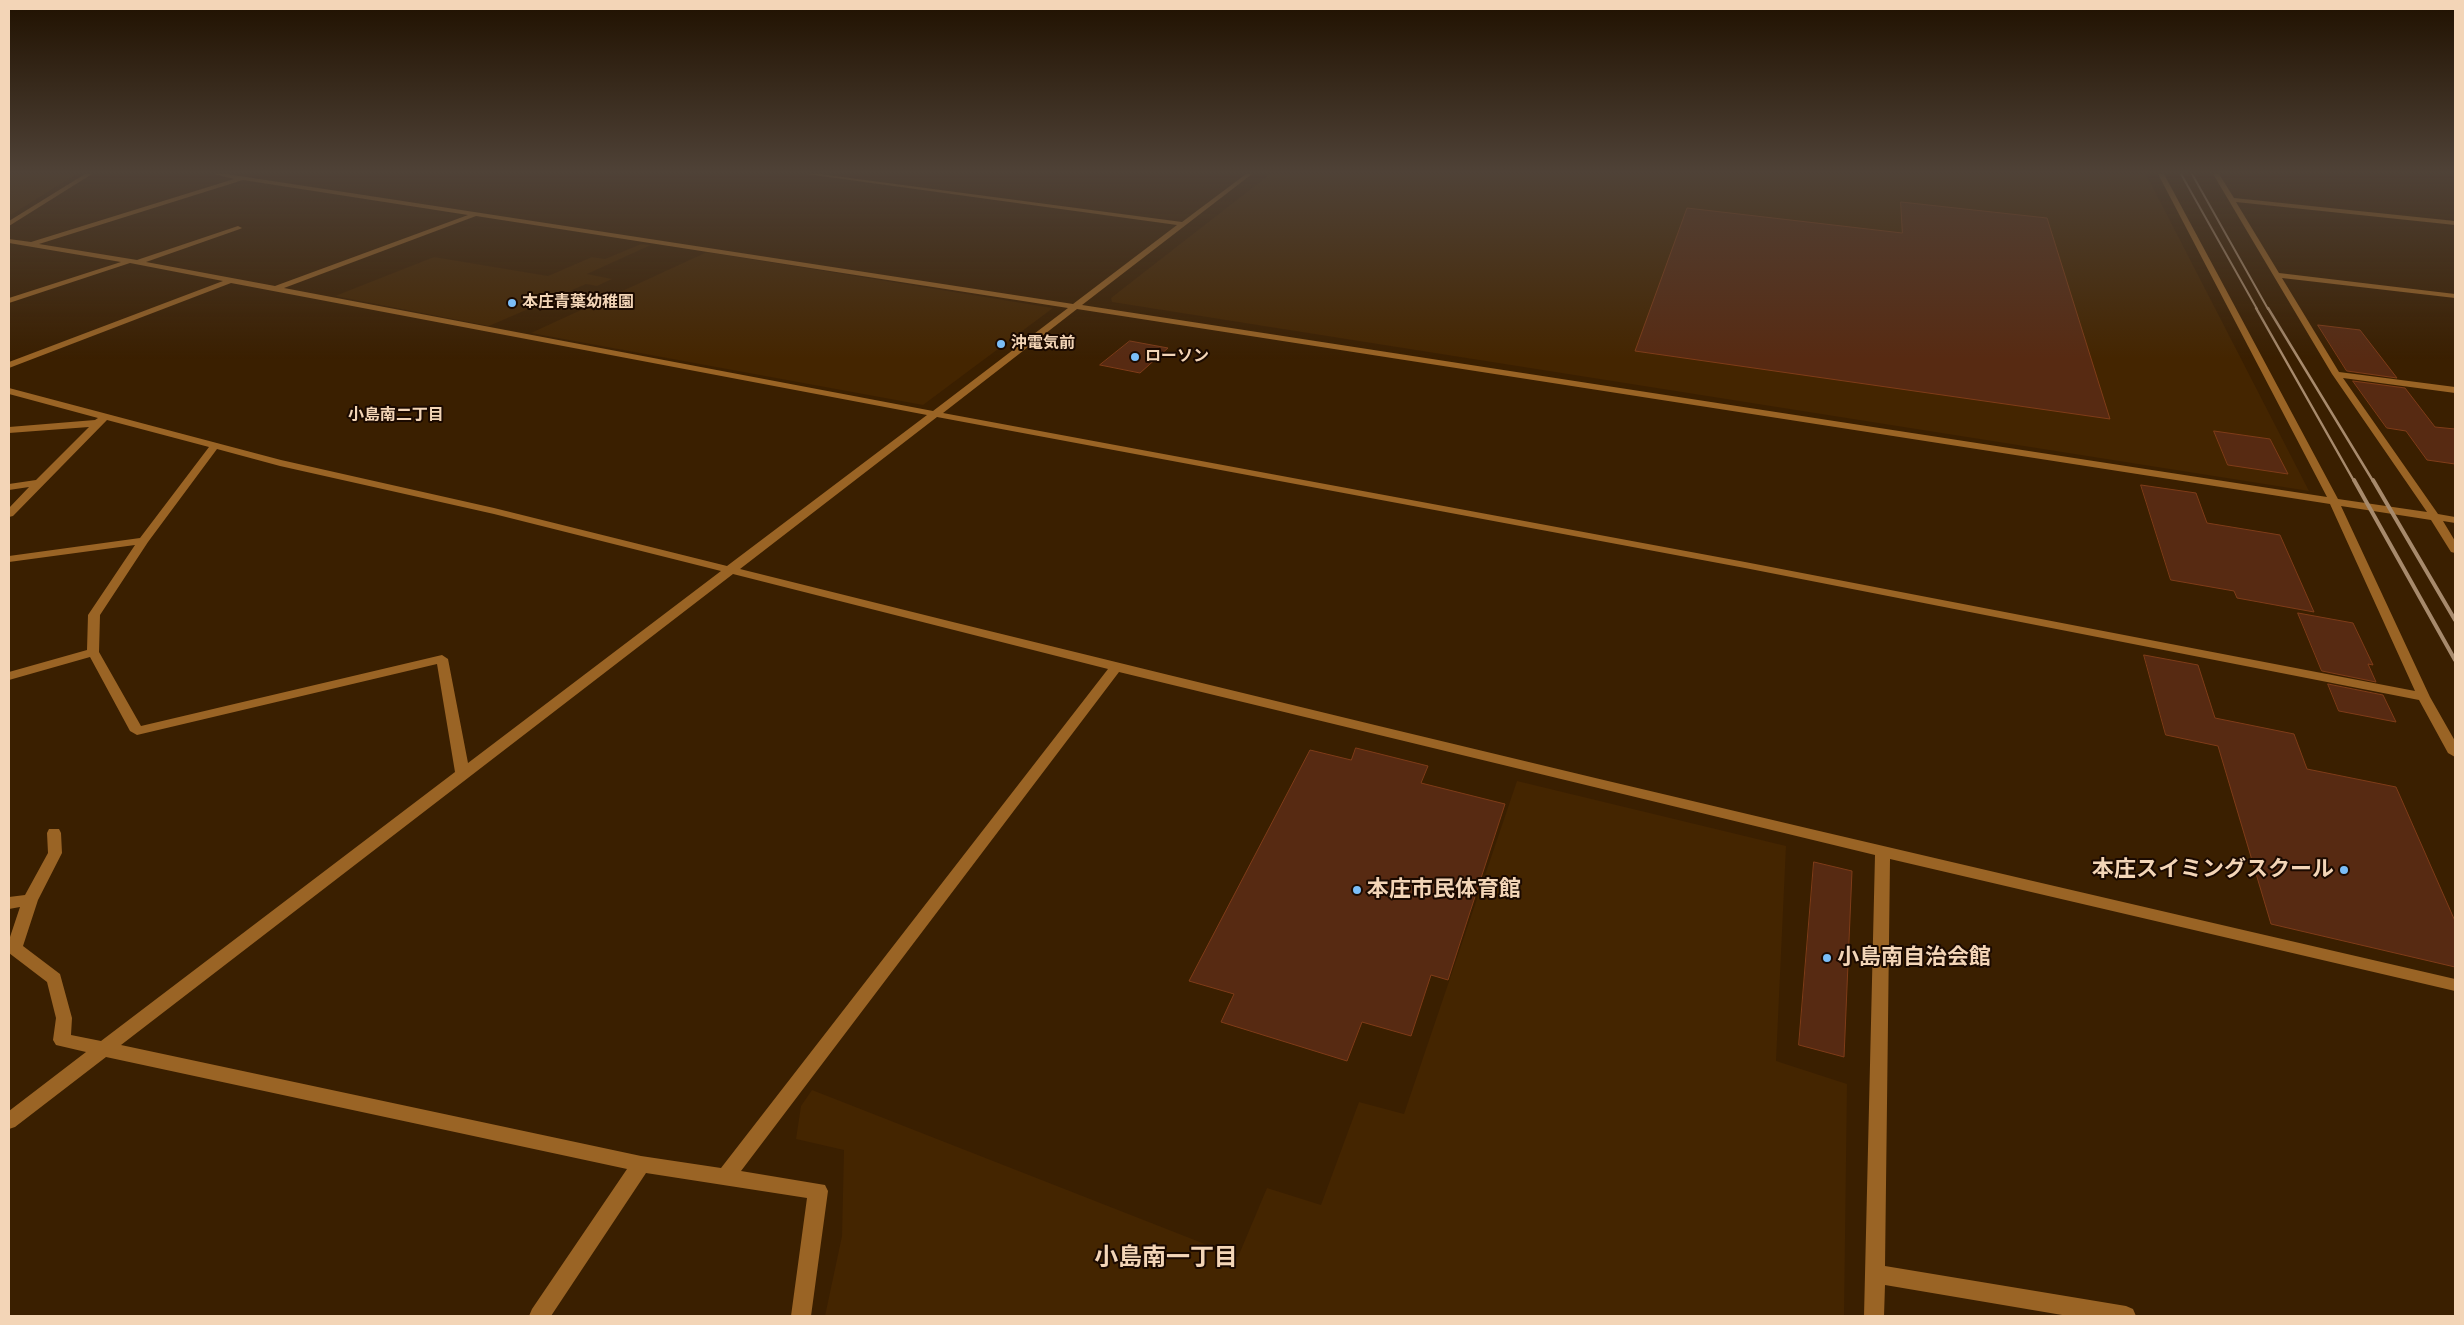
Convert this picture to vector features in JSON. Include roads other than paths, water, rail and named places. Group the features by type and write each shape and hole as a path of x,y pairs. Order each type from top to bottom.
{"street":[{"path":"32,244 58,236"},
{"path":"9,301 214,236"},
{"path":"274,289 417,236"},
{"path":"627,236 2455,520"},
{"path":"9,1121 1169,236"},
{"path":"2194,236 2334,501 2424,697 2455,754"},
{"path":"2254,236 2336,374 2435,517 2455,550"},
{"path":"9,241 133,262 228,282 800,387 935,414 1736,563 2424,697"},
{"path":"2278,275 2455,296"},
{"path":"9,365 228,282"},
{"path":"2336,374 2455,390"},
{"path":"9,391 101,420 216,446 280,463 494,511 1116,667 1883,852 2455,985"},
{"path":"9,430 101,420"},
{"path":"9,514 101,420"},
{"path":"216,446 143,541 94,615 93,652 137,731 442,659 463,776"},
{"path":"9,487 39,483"},
{"path":"9,559 143,541"},
{"path":"9,676 93,652"},
{"path":"726,1176 1116,667"},
{"path":"54,833 55,853 30,900 14,948 54,979 64,1018 62,1040 641,1164 818,1191 801,1316"},
{"path":"1874,1316 1883,852"},
{"path":"9,903 30,900"},
{"path":"539,1316 641,1164"},
{"path":"1874,1274 2126,1316"}],"railway":[{"path":"2216,236 2257,309"},
{"path":"2227,236 2268,309"},
{"path":"2256,308 2354,481"},
{"path":"2268,308 2373,481"},
{"path":"2354,480 2455,660"},
{"path":"2373,480 2455,620"}],"place":[{"name":"本庄青葉幼稚園","path":"512,303"},
{"name":"沖電気前","path":"1001,344"},
{"name":"ローソン","path":"1135,357"},
{"name":"本庄スイミングスクール","path":"2344,870"},
{"name":"本庄市民体育館","path":"1357,890"},
{"name":"小島南自治会館","path":"1827,958"}],"district":[{"name":"小島南二丁目","path":"396,416"},
{"name":"小島南一丁目","path":"1166,1258"}]}
